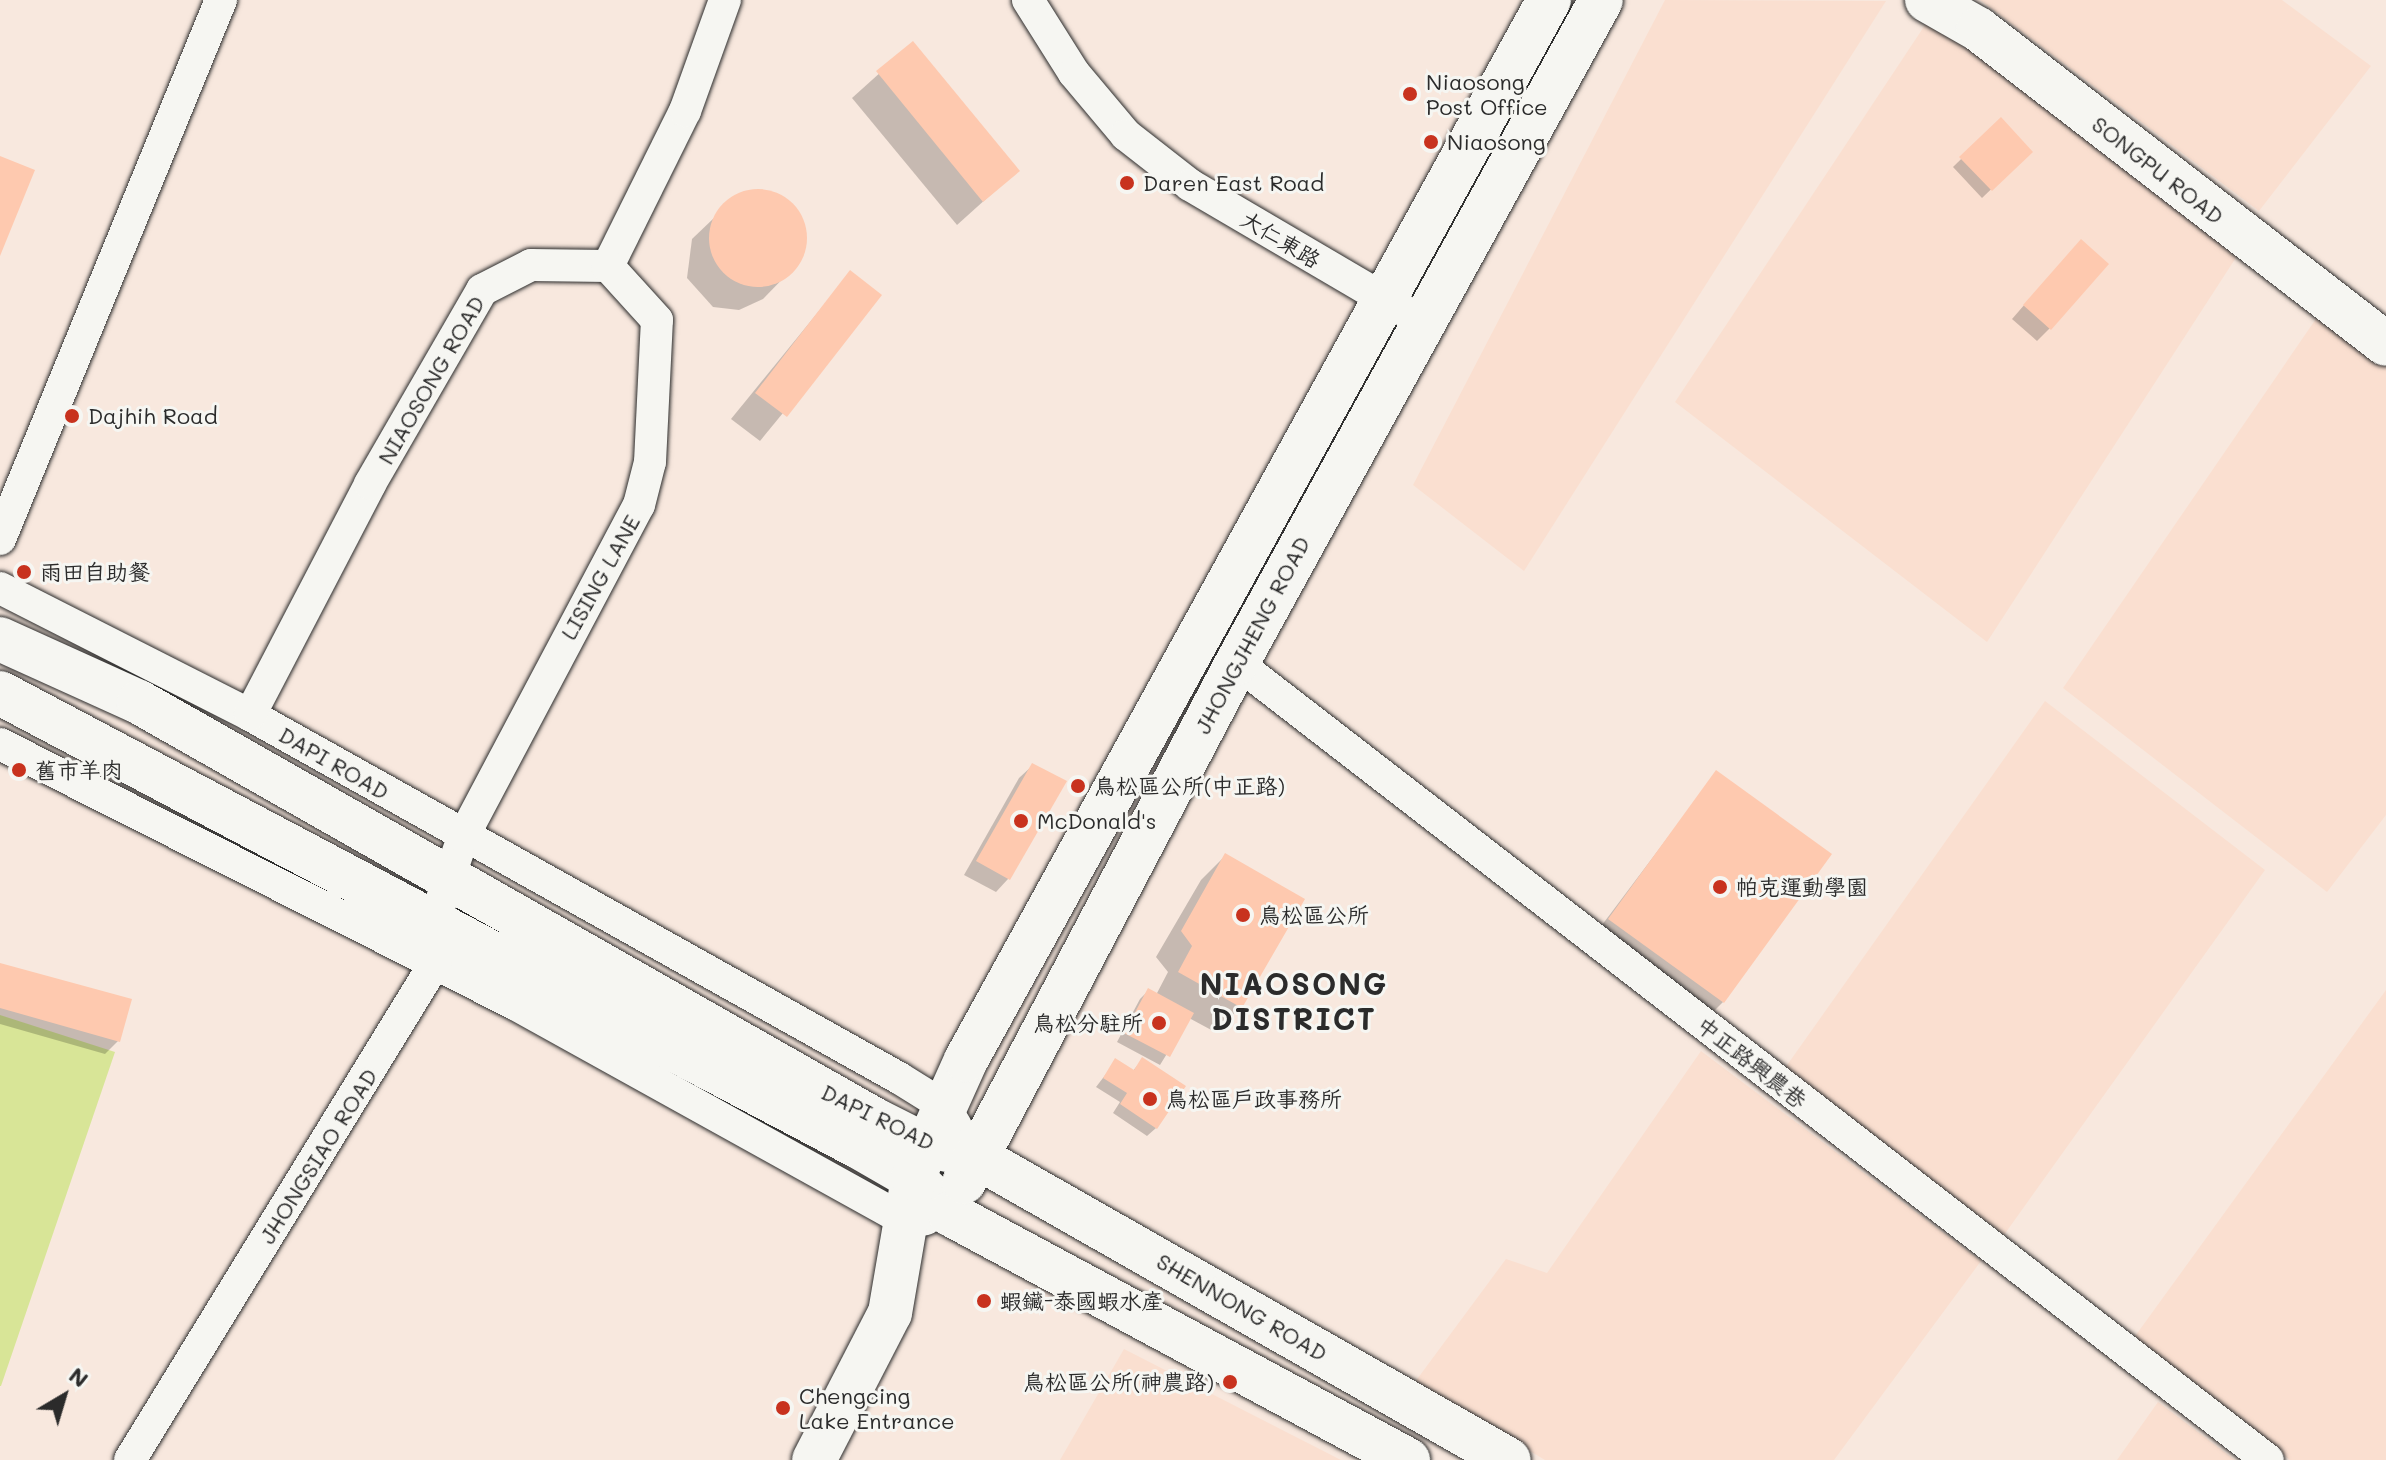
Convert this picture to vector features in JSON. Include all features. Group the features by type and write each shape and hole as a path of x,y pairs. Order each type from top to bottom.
{"main road":[{"name":"JHONGJHENG ROAD","path":"814,1460 890,1313 919,1162 944,1106 1383,298 1549,0"},
{"name":"JHONGJHENG ROAD","path":"901,1266 950,1214 975,1156 1237,663 1422,321 1601,0"},
{"name":"SONGPU ROAD","path":"1927,0 1978,29 2386,344"},
{"name":"DAPI ROAD","path":"0,639 139,702 446,877 919,1162 950,1214"},
{"name":"DAPI ROAD","path":"0,693 435,919 919,1162 975,1156"},
{"name":"SHENNONG ROAD","path":"975,1156 1481,1453"},
{"path":"950,1214 1408,1460"}],"street":[{"path":"0,539 221,0"},
{"path":"608,266 685,111 725,0"},
{"name":"大仁東路","path":"1028,0 1074,73 1126,135 1190,185 1422,321"},
{"name":"NIAOSONG ROAD","path":"250,715 370,484 482,290 531,265 608,266"},
{"name":"LISING LANE","path":"463,837 639,505 650,462 657,320 608,266"},
{"name":"DAPI ROAD","path":"0,588 250,715 944,1106 975,1156"},
{"name":"中正路興農巷","path":"1237,663 2268,1460"},
{"path":"0,744 435,963 908,1222 950,1214"},
{"path":"435,963 435,919 446,877 463,837"},
{"name":"JHONGSIAO ROAD","path":"130,1460 435,963"}],"shaded area":[{"path":"1665,0 1886,1 1524,571 1413,485"},
{"path":"1980,0 2282,0 2371,66 2259,211"},
{"path":"1931,16 2237,256 1987,642 1675,402"},
{"path":"2320,313 2386,364 2386,815 2327,892 2063,688"},
{"path":"2045,701 2265,870 2004,1235 1785,1068"},
{"path":"2386,990 2386,1460 2290,1460 2133,1339"},
{"path":"1701,1051 1981,1261 1834,1460 1545,1460 1415,1382 1506,1259 1547,1273"},
{"path":"1124,1349 1341,1460 1060,1460"},
{"path":"2158,1402 2235,1460 2117,1460"}],"green space":[{"path":"0,1015 115,1052 1,1386 0,1386"}],"building":[{"path":"913,41 1020,171 983,202 876,71"},
{"path":"2001,117 2033,152 1992,191 1959,157"},
{"path":"0,156 35,170 0,256"},
{"path":"758,189 777,193 792,204 803,219 807,238 803,257 792,272 777,283 758,287 739,283 724,272 713,257 709,238 713,219 724,204 739,193"},
{"path":"2081,239 2109,264 2051,330 2023,305"},
{"path":"850,270 882,295 787,417 755,393"},
{"name":"McDonald's","path":"1032,763 1067,781 1010,880 976,861"},
{"name":"帕克運動學園","path":"1716,770 1832,854 1724,1003 1608,919"},
{"name":"鳥松區公所","path":"1225,853 1305,899 1242,1008 1178,972 1192,946 1181,931"},
{"path":"0,963 132,999 120,1042 0,1008"},
{"name":"鳥松分駐所","path":"1148,988 1194,1013 1170,1057 1124,1033"},
{"name":"鳥松區戶政事務所","path":"1142,1057 1186,1086 1157,1129 1120,1104 1127,1093 1103,1078 1115,1058 1134,1070"}],"place":[{"name":"Niaosong Post Office","path":"1410,94"},
{"name":"Niaosong","path":"1431,142"},
{"name":"Daren East Road","path":"1127,183"},
{"name":"Dajhih Road","path":"72,416"},
{"name":"雨田自助餐","path":"24,572"},
{"name":"舊市羊肉","path":"19,770"},
{"name":"鳥松區公所(中正路)","path":"1078,786"},
{"name":"McDonald's","path":"1021,821"},
{"name":"帕克運動學園","path":"1720,887"},
{"name":"鳥松區公所","path":"1243,915"},
{"name":"鳥松分駐所","path":"1159,1023"},
{"name":"鳥松區戶政事務所","path":"1150,1099"},
{"name":"蝦鑶-泰國蝦水產","path":"984,1301"},
{"name":"鳥松區公所(神農路)","path":"1230,1382"},
{"name":"Chengcing Lake Entrance","path":"783,1408"}],"district":[{"name":"NIAOSONG DISTRICT","path":"1294,1000"}]}
